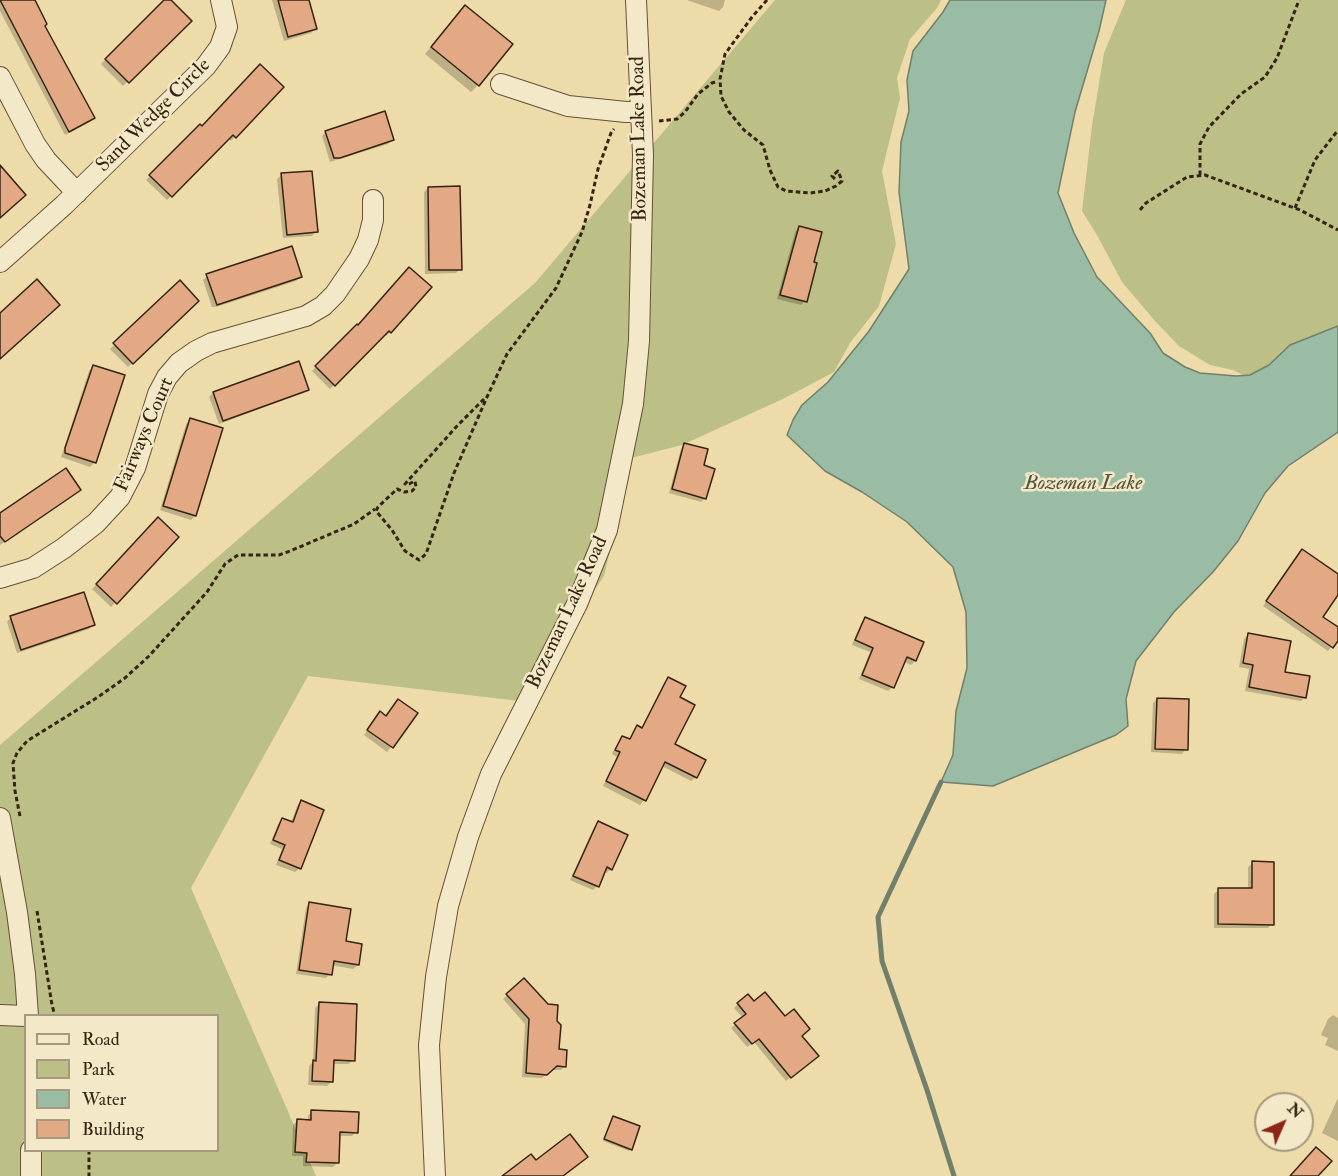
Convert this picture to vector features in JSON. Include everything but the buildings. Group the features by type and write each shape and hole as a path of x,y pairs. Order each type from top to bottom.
{"street":[{"name":"Sand Wedge Circle","path":"0,262 77,193 206,66 220,47 227,27 220,0"},
{"name":"Bozeman Lake Road","path":"435,1176 429,1045 435,977 448,906 468,837 491,774 576,604 607,530 633,404 639,341 643,155 649,117 636,0"},
{"path":"0,77 35,144 46,160 77,193"},
{"path":"501,84 568,106 626,112 649,117"},
{"name":"Fairways Court","path":"0,578 33,568 64,548 96,523 120,497 135,468 158,394 167,377 179,363 212,343 306,316 335,294 368,240 373,220 373,200"},
{"path":"0,818 17,912 25,974 27,1014"},
{"path":"0,1015 24,1016"},
{"path":"31,1152 31,1175"}],"path":[{"path":"767,0 725,54 720,80 721,96 729,112 744,130 763,145 770,170 778,187 786,191 810,193 825,191 842,181 838,171 832,176 835,179"},
{"path":"1200,175 1200,144 1209,127 1241,94 1265,77 1277,58 1299,0"},
{"path":"649,117 677,119 698,94 712,82 718,81"},
{"path":"484,399 405,484 415,481 416,487 412,491 404,492 397,489 376,511 392,530 405,551 419,560 426,554 454,473 507,354 556,288 582,232 601,160 610,133 616,126"},
{"path":"1295,208 1315,160 1338,130"},
{"path":"1140,210 1146,203 1187,177 1205,174 1295,208 1338,230"},
{"path":"13,763 17,753 27,741 98,698 149,656 207,592 225,564 232,558 248,554 279,555 354,524 375,509"},
{"path":"89,1152 89,1176"}],"green space":[{"path":"775,0 941,0 937,8 910,39 897,78 900,98 882,171 896,244 879,306 850,343 834,372 785,398 682,445 631,458 604,576 519,701 308,676 191,888 316,1176 0,1176 0,745 535,283"},
{"path":"1126,0 1338,0 1338,433 1291,409 1261,384 1233,370 1210,365 1179,346 1122,282 1082,211 1092,126 1104,53"}],"water":[{"name":"Bozeman Lake","path":"950,0 1106,0 1075,112 1058,193 1074,233 1097,277 1150,333 1163,353 1185,367 1200,373 1250,375 1269,365 1290,345 1338,326 1338,432 1288,466 1265,493 1238,541 1213,572 1174,612 1136,661 1126,699 1128,726 1116,735 993,786 941,782 953,755 956,711 967,668 966,612 953,567 907,522 825,471 787,435 802,405 828,382 869,331 909,269 899,192 901,142 909,111 907,80 913,51"}],"waterway":[{"path":"941,782 878,917 882,961 954,1176"}]}
